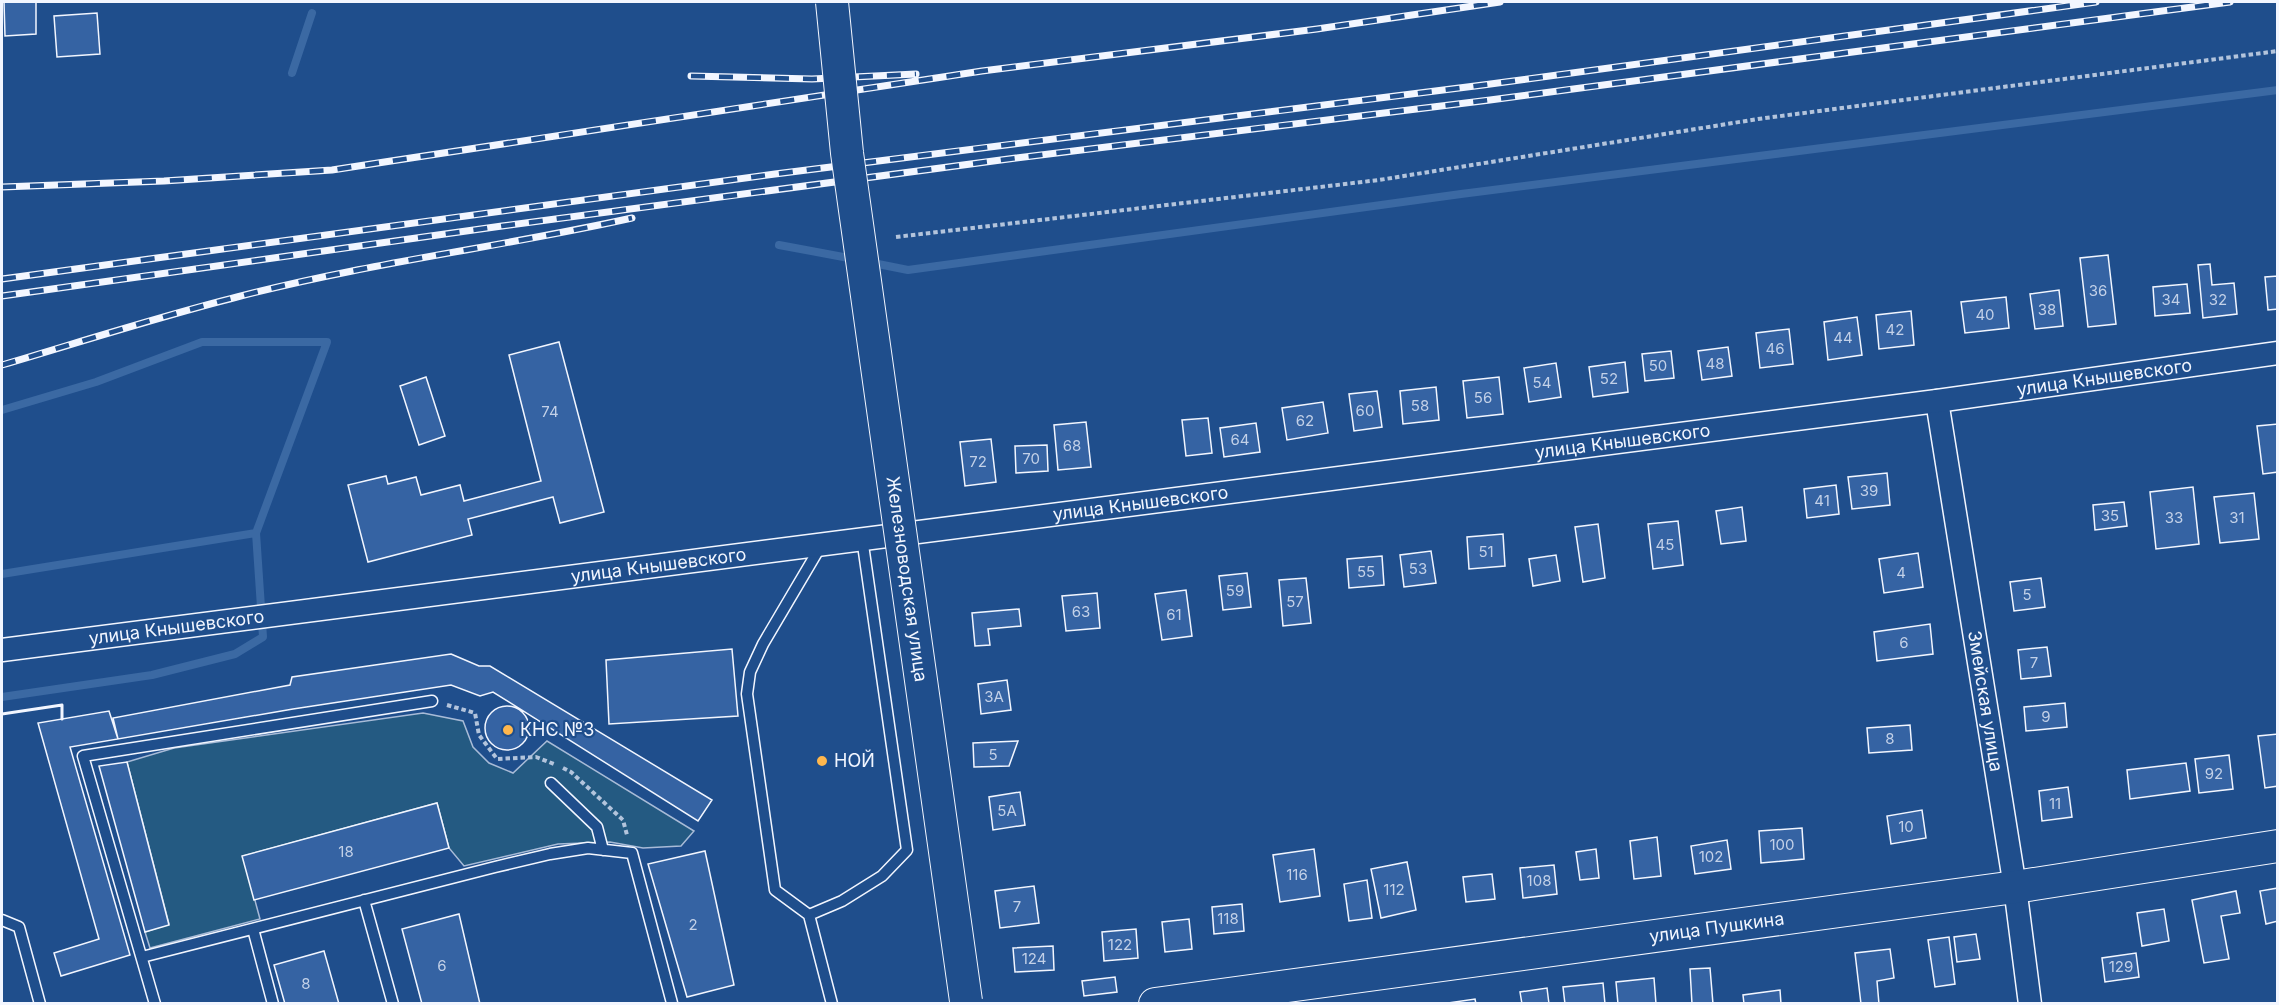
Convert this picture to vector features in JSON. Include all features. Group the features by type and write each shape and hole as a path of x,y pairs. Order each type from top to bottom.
{"main road":[{"name":"Железноводская улица","path":"832,2 848,153 966,1002"},
{"name":"улица Пушкина","path":"1155,1004 2015,887 2277,846"}],"street":[{"name":"улица Кнышевского","path":"2,650 1937,400 2277,353"},
{"name":"Змейская улица","path":"1937,400 2015,887 2030,1004"}],"lane":[{"path":"809,915 842,901 882,876 907,850 862,538"},
{"path":"823,544 763,644 750,672 747,694 775,891 809,915 832,1004"},
{"path":"155,1004 83,756 432,701"},
{"path":"551,783 597,827 603,850"},
{"path":"142,957 550,854 588,848 632,853 672,1003"},
{"path":"364,900 393,1004"},
{"path":"2,920 19,927 40,1004"},
{"path":"253,929 273,1004"}],"path":[{"path":"896,237 1379,180 1758,119 2277,51"},
{"path":"432,701 475,713 478,735 497,759 536,757 571,771 623,820 632,853"}],"shaded area":[{"path":"423,713 463,721 473,747 489,763 513,773 547,741 694,831 681,846 643,848 610,842 558,844 464,866 449,848 437,803 243,856 260,919 150,948 145,932 169,924 127,762 174,748"}],"building":[{"path":"4,2 36,2 36,34 5,36"},
{"path":"97,13 100,54 57,57 54,16"},
{"path":"2108,255 2116,324 2088,327 2080,258"},
{"path":"2210,264 2212,285 2234,283 2237,314 2203,318 2198,265"},
{"path":"2278,276 2278,309 2268,310 2265,277"},
{"path":"2187,284 2190,313 2155,316 2153,287"},
{"path":"2059,290 2063,326 2035,329 2030,294"},
{"path":"2006,297 2009,328 1965,333 1961,302"},
{"path":"1911,311 1914,345 1879,349 1876,315"},
{"path":"1857,317 1862,355 1828,360 1824,322"},
{"path":"1789,329 1793,364 1760,368 1756,333"},
{"path":"559,342 604,512 560,523 553,497 468,519 472,535 368,562 348,485 386,476 388,484 416,477 421,495 460,485 464,501 541,481 509,355"},
{"path":"1728,347 1732,376 1702,380 1698,351"},
{"path":"1671,351 1674,378 1645,381 1642,354"},
{"path":"1625,362 1628,392 1593,397 1589,367"},
{"path":"1556,363 1561,397 1529,402 1524,368"},
{"path":"426,377 445,436 419,445 400,386"},
{"path":"1499,377 1503,414 1467,418 1463,381"},
{"path":"1436,387 1439,420 1403,424 1400,391"},
{"path":"1377,391 1382,427 1354,431 1349,394"},
{"path":"1323,402 1328,433 1287,440 1282,408"},
{"path":"1208,418 1212,453 1186,456 1182,420"},
{"path":"1086,422 1091,467 1058,470 1054,425"},
{"path":"1256,423 1260,452 1224,457 1220,428"},
{"path":"2278,424 2278,472 2263,474 2257,426"},
{"path":"991,439 996,482 965,486 960,442"},
{"path":"1047,445 1048,471 1016,473 1015,446"},
{"path":"1887,473 1890,505 1852,509 1848,477"},
{"path":"1836,485 1839,514 1807,518 1804,489"},
{"path":"2193,487 2199,544 2156,549 2150,492"},
{"path":"2254,493 2259,539 2220,543 2214,497"},
{"path":"2124,502 2127,526 2095,530 2093,505"},
{"path":"1742,507 1746,541 1721,544 1716,511"},
{"path":"1678,521 1683,565 1653,569 1648,524"},
{"path":"1598,524 1605,578 1583,582 1575,527"},
{"path":"1503,534 1505,566 1469,569 1467,537"},
{"path":"1431,551 1436,583 1404,587 1400,555"},
{"path":"1918,553 1923,587 1884,593 1879,559"},
{"path":"1556,555 1560,581 1533,586 1529,559"},
{"path":"1382,556 1384,585 1349,588 1347,559"},
{"path":"1247,573 1251,607 1223,610 1219,576"},
{"path":"1306,578 1311,623 1283,626 1279,580"},
{"path":"2041,578 2045,607 2014,611 2010,582"},
{"path":"1186,590 1192,636 1162,640 1155,594"},
{"path":"1097,593 1100,628 1066,631 1062,596"},
{"path":"1019,609 1021,626 988,629 990,645 975,646 972,613"},
{"path":"1930,624 1933,654 1877,661 1874,632"},
{"path":"2047,647 2051,676 2021,679 2018,650"},
{"path":"732,649 738,716 609,724 606,660"},
{"path":"451,654 479,666 490,666 712,800 698,821 493,692 480,696 451,685 118,739 113,718 290,685 292,677"},
{"path":"1007,680 1011,710 981,714 978,684"},
{"path":"2065,703 2067,727 2026,731 2024,707"},
{"name":"КНС №3","path":"507,706 516,707 523,712 528,719 528,737 523,744 516,749 507,750 498,749 491,744 486,737 485,728 486,719 491,712 498,707"},
{"path":"109,711 118,739 70,747 130,955 61,976 54,953 99,939 38,723"},
{"path":"1910,725 1912,750 1869,753 1867,728"},
{"path":"2278,734 2278,786 2265,788 2258,736"},
{"path":"1018,741 1009,766 974,767 973,743"},
{"path":"2229,755 2233,789 2199,793 2195,759"},
{"path":"127,762 169,925 145,932 99,766"},
{"path":"2186,763 2190,791 2130,799 2127,770"},
{"path":"2068,787 2072,817 2042,821 2039,791"},
{"path":"1020,792 1025,825 993,830 989,797"},
{"path":"437,803 449,848 254,900 242,856"},
{"path":"1922,810 1926,838 1891,844 1887,816"},
{"path":"1802,828 1804,859 1761,863 1759,831"},
{"path":"1657,837 1661,876 1634,879 1630,841"},
{"path":"1727,840 1731,869 1695,874 1691,846"},
{"path":"1314,849 1320,896 1280,902 1273,855"},
{"path":"1596,849 1599,878 1580,880 1576,852"},
{"path":"705,851 734,985 687,997 648,864"},
{"path":"1407,862 1416,910 1381,918 1371,869"},
{"path":"1554,865 1557,894 1523,898 1520,868"},
{"path":"1492,874 1495,899 1466,902 1463,877"},
{"path":"1367,880 1372,918 1349,921 1344,884"},
{"path":"1034,886 1039,923 1000,928 995,891"},
{"path":"2278,888 2278,921 2266,924 2260,891"},
{"path":"2236,891 2240,913 2221,916 2229,959 2204,963 2192,900"},
{"path":"1242,904 1244,931 1214,934 1212,907"},
{"path":"2164,909 2169,941 2142,946 2137,913"},
{"path":"459,914 480,1004 422,1004 402,929"},
{"path":"1189,919 1192,949 1165,952 1162,922"},
{"path":"1136,929 1138,958 1104,961 1102,932"},
{"path":"1976,934 1980,959 1957,962 1954,937"},
{"path":"1949,937 1955,984 1935,987 1928,940"},
{"path":"1053,946 1054,970 1015,972 1013,948"},
{"path":"1890,949 1894,978 1877,981 1879,1004 1861,1004 1855,953"},
{"path":"324,951 339,1004 285,1004 274,965"},
{"path":"2136,953 2139,977 2105,982 2102,958"},
{"path":"1710,968 1713,1004 1692,1004 1690,969"},
{"path":"1115,977 1117,992 1084,996 1082,981"},
{"path":"1654,978 1656,1004 1618,1004 1616,982"},
{"path":"1603,983 1605,1004 1565,1004 1563,987"},
{"path":"1547,988 1549,1004 1522,1004 1520,992"},
{"path":"1780,990 1781,1004 1744,1004 1743,995"},
{"path":"1475,999 1476,1004 1441,1004"}],"waterway":[{"path":"292,73 312,13"},
{"path":"868,262 908,270 1461,194 2278,90"},
{"path":"779,245 854,259"},
{"path":"2,410 96,382 202,342 327,342 256,533 263,637 235,654 152,675 2,697"},
{"path":"2,574 256,533"}],"railway":[{"path":"2,187 164,181 332,170 982,71 1317,29 1500,2"},
{"path":"2,279 775,174 1483,85 2096,2"},
{"path":"2,296 502,226 1016,158 1490,100 2230,2"},
{"path":"691,76 812,79 916,74"},
{"path":"2,365 178,313 286,285 632,218"}],"wall":[{"path":"2,714 62,705 62,719"}],"place":[{"name":"КНС №3","path":"508,730"},
{"name":"НОЙ","path":"822,761"}]}
